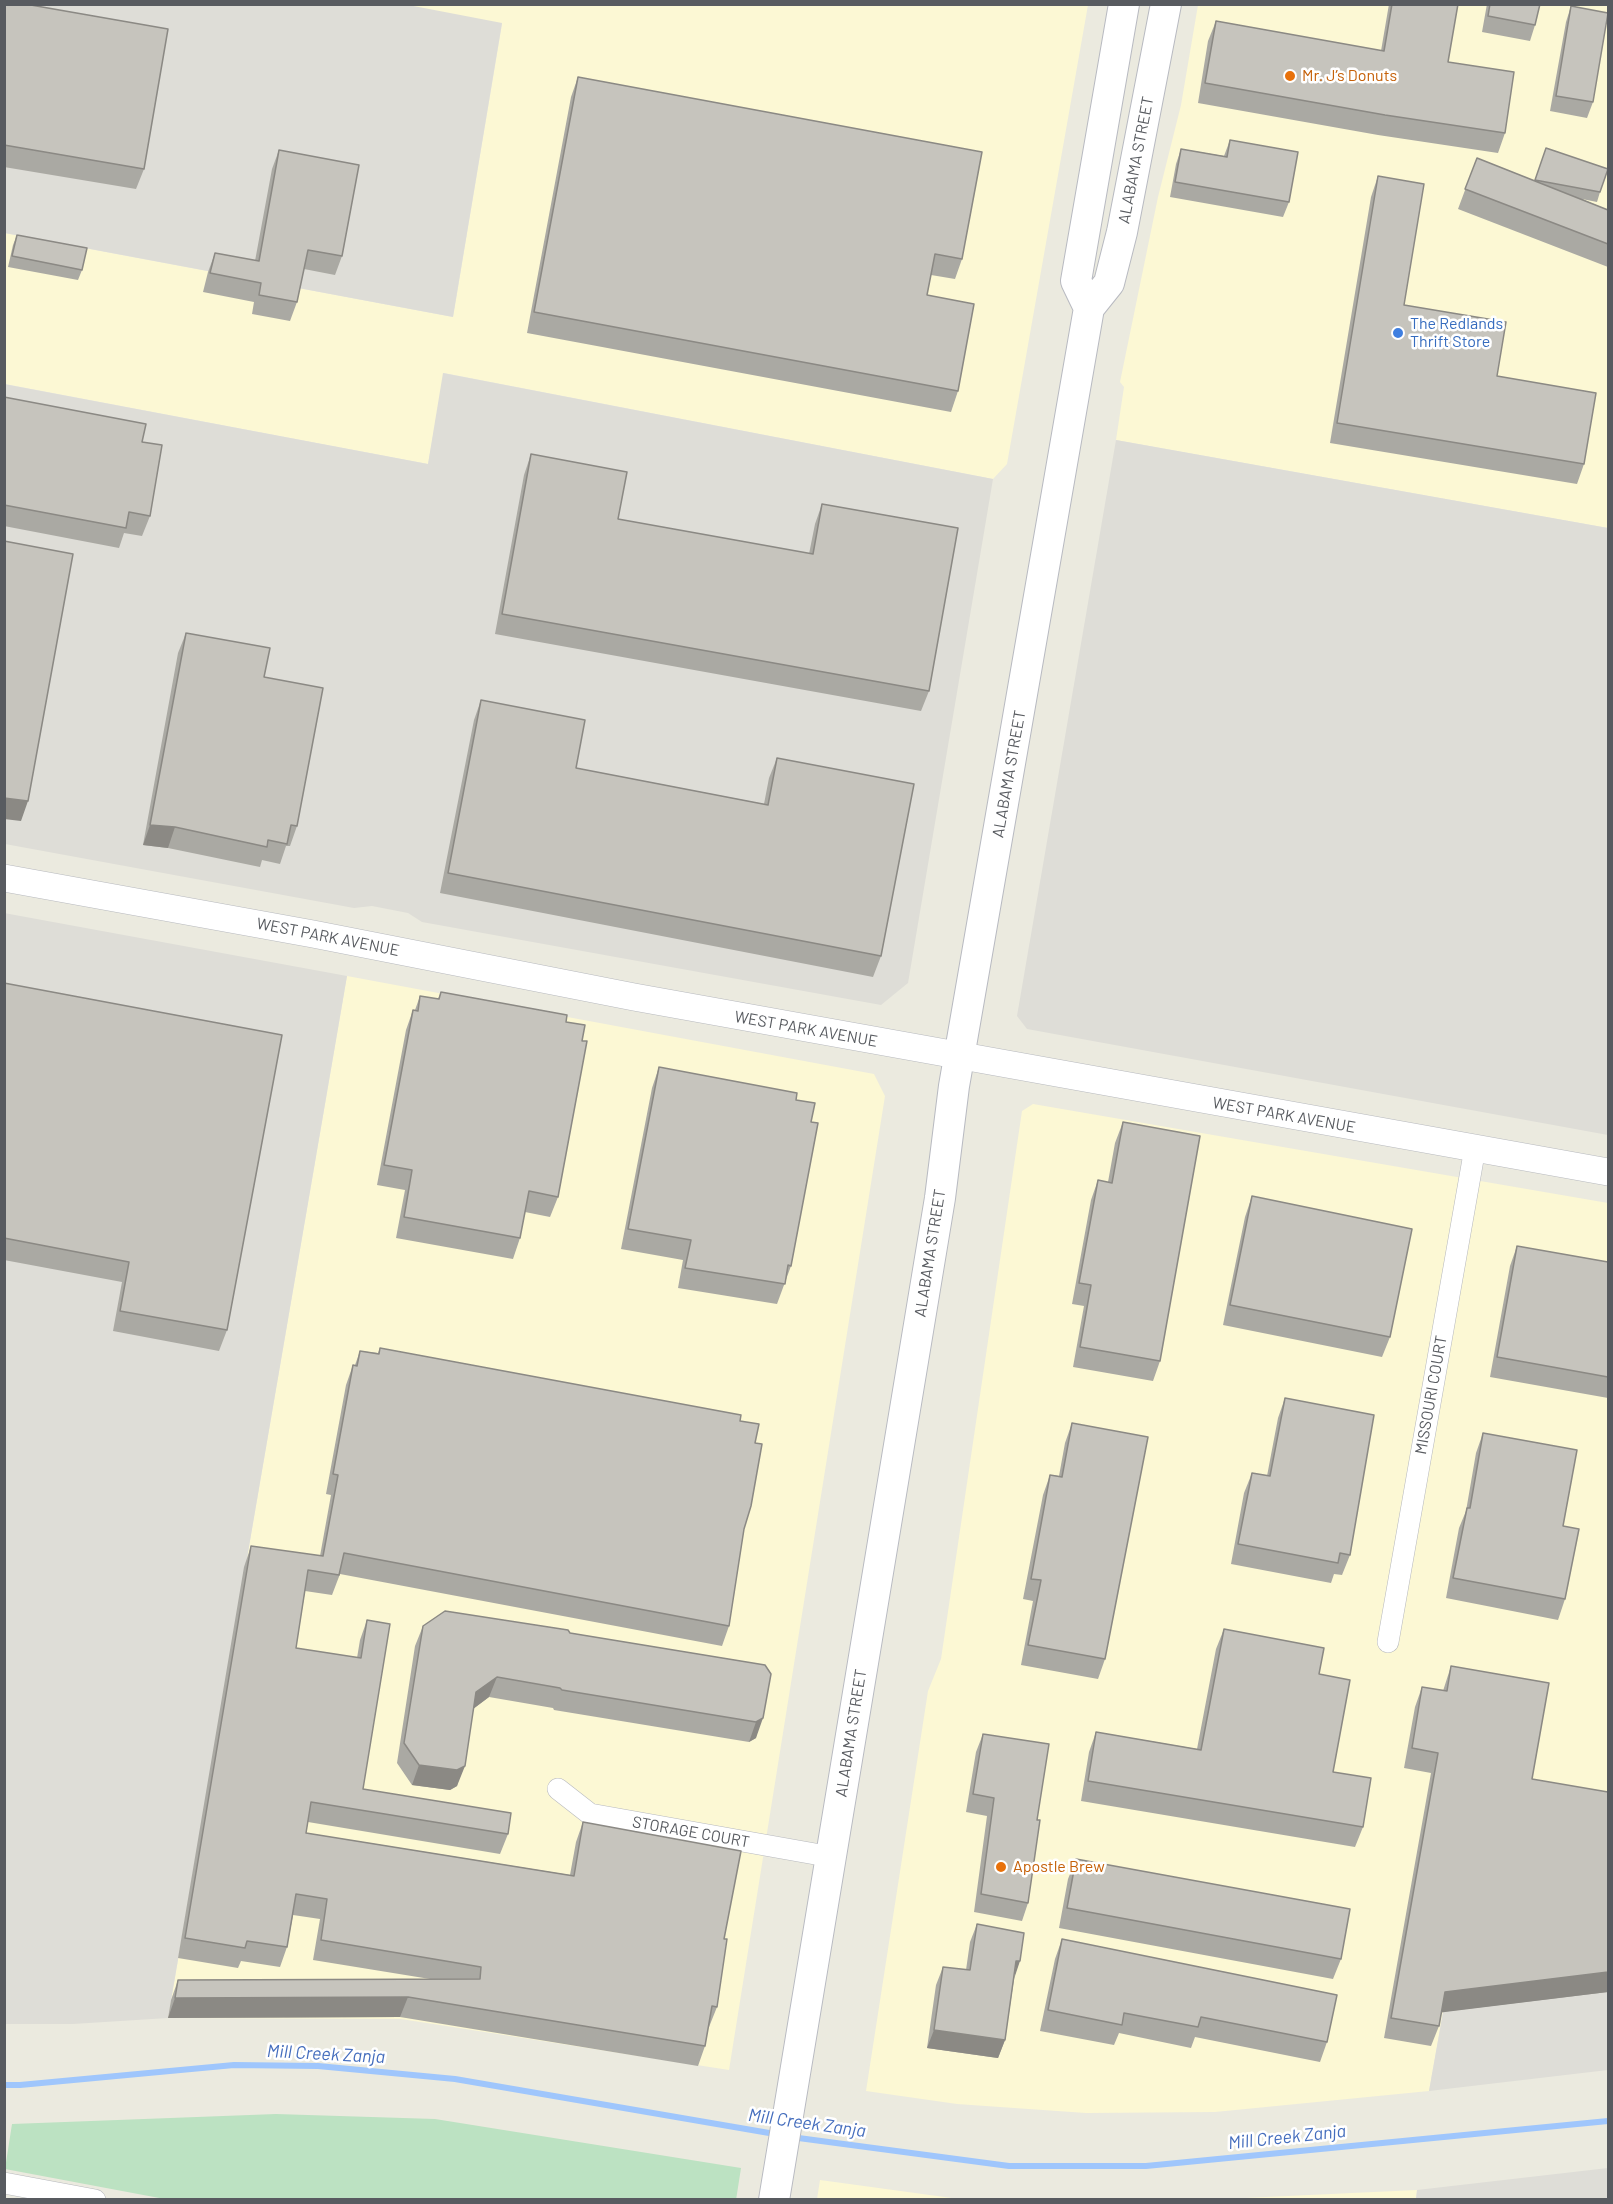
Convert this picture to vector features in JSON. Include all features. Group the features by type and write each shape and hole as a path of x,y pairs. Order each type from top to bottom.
{"main road":[{"path":"1089,308 1076,281 1124,4"},
{"name":"ALABAMA STREET","path":"774,2199 940,1198 959,1056 1089,308 1109,283 1120,243 1166,4"}],"street":[{"name":"WEST PARK AVENUE","path":"4,878 313,934 634,997 1608,1172"},
{"name":"MISSOURI COURT","path":"1388,1642 1475,1148"},
{"name":"STORAGE COURT","path":"558,1789 590,1815 832,1857"},
{"path":"4,2183 95,2199"}],"shaded area":[{"path":"403,4 502,23 453,317 5,233 4,5"},
{"path":"403,5 1088,5 1007,464 993,479 444,373 428,464 5,384 4,233 453,317 502,24"},
{"path":"1198,5 1608,5 1608,528 1116,440 1124,387 1120,382 1158,197 1181,105"},
{"path":"443,373 993,479 908,983 881,1005 422,922 408,913 372,906 354,908 5,844 4,384 428,464"},
{"path":"1116,440 1608,528 1608,1135 1027,1029 1017,1016"},
{"path":"4,913 347,976 168,2018 73,2024 5,2024"},
{"path":"347,976 874,1074 885,1096 729,2070 401,2019 168,2018"},
{"path":"1033,1104 1608,1203 1608,1809 1483,1787 1429,2091 1215,2112 1086,2113 957,2104 866,2091 928,1691 941,1659 1022,1111"},
{"path":"1483,1787 1608,1809 1608,2070 1429,2091"},
{"path":"1608,2168 1608,2199 1416,2199 1417,2190"},
{"path":"820,2180 959,2199 817,2199"},
{"path":"1417,2190 1416,2199 1223,2199"}],"green space":[{"path":"276,2114 435,2119 741,2168 736,2200 170,2200 5,2169 12,2124"}],"building":[{"path":"4,4 25,4 168,29 144,169 4,145"},
{"path":"1392,4 1458,4 1448,62 1514,72 1505,133 1385,115 1205,83 1216,21 1384,51"},
{"path":"1490,4 1540,4 1535,25 1488,16"},
{"path":"1571,6 1608,13 1593,102 1556,96"},
{"path":"578,77 982,152 962,259 935,254 927,295 974,304 958,391 534,312"},
{"path":"1230,140 1298,152 1289,202 1175,182 1181,149 1227,157"},
{"path":"1546,148 1608,169 1600,192 1535,180"},
{"path":"279,150 359,165 342,256 308,250 297,302 259,295 261,283 210,273 215,253 259,261"},
{"path":"1477,158 1608,210 1608,244 1465,189"},
{"name":"The Redlands Thrift Store","path":"1378,176 1424,184 1404,305 1506,322 1497,376 1596,393 1584,464 1337,423"},
{"path":"17,235 87,248 82,270 12,256"},
{"path":"4,397 146,424 142,442 162,445 150,516 129,512 126,528 4,505"},
{"path":"531,454 627,472 618,519 813,554 822,504 958,528 929,691 502,614"},
{"path":"4,541 73,554 28,801 4,798"},
{"path":"186,633 270,648 264,677 323,688 297,826 291,825 287,844 268,840 267,847 175,827 150,825"},
{"path":"481,700 585,720 576,768 768,805 777,758 914,784 881,956 448,873"},
{"path":"4,983 282,1035 227,1330 120,1311 129,1262 4,1238"},
{"path":"441,992 567,1015 566,1022 585,1025 582,1041 587,1041 558,1197 529,1191 520,1238 404,1217 412,1170 384,1165 413,1010 418,1011 420,996 439,999"},
{"path":"659,1067 797,1093 796,1100 815,1103 811,1122 818,1123 791,1266 788,1265 785,1284 685,1268 691,1240 628,1229"},
{"path":"1123,1122 1200,1136 1160,1361 1080,1347 1091,1285 1079,1283 1098,1180 1112,1183"},
{"path":"1252,1196 1412,1229 1390,1337 1230,1305"},
{"path":"1517,1246 1608,1262 1608,1377 1497,1357"},
{"path":"380,1348 741,1415 740,1421 759,1424 755,1443 762,1444 751,1506 744,1529 729,1626 344,1553 339,1575 308,1570 296,1648 361,1658 367,1620 390,1624 363,1789 511,1813 508,1834 311,1802 306,1833 574,1876 583,1822 741,1851 724,1939 727,1939 717,2007 712,2006 705,2046 408,1997 175,1998 178,1980 480,1979 481,1967 321,1940 327,1899 296,1894 287,1947 247,1941 245,1948 185,1938 251,1546 323,1556 338,1475 333,1474 353,1365 357,1366 360,1351 379,1354"},
{"path":"1285,1398 1374,1415 1350,1555 1340,1553 1338,1563 1238,1544 1252,1473 1270,1476"},
{"path":"1072,1423 1148,1437 1105,1659 1028,1645 1041,1580 1031,1579 1050,1475 1062,1477"},
{"path":"1483,1433 1577,1450 1563,1526 1579,1529 1565,1599 1453,1578 1467,1508 1470,1508"},
{"path":"445,1611 765,1665 771,1674 763,1718 756,1722 497,1677 476,1692 465,1766 457,1770 419,1765 404,1743 423,1626"},
{"path":"1224,1629 1324,1648 1319,1674 1350,1680 1333,1772 1371,1778 1363,1827 1088,1781 1096,1732 1201,1750"},
{"path":"1451,1666 1549,1683 1532,1779 1608,1792 1608,1972 1445,1992 1439,2026 1391,2018 1438,1753 1412,1748 1422,1687 1447,1691"},
{"path":"983,1734 1049,1744 1037,1820 1040,1820 1028,1903 981,1894 994,1798 973,1794"},
{"path":"1076,1859 1350,1909 1341,1959 1067,1908"},
{"path":"977,1924 1024,1933 1020,1961 1016,1961 1005,2040 934,2030 943,1967 970,1970"},
{"path":"1062,1939 1337,1995 1327,2042 1201,2017 1198,2027 1124,2013 1122,2025 1048,2010"}],"waterway":[{"name":"Mill Creek Zanja","path":"4,2085 234,2065 318,2066 455,2079 775,2134"},
{"name":"Mill Creek Zanja","path":"791,2137 1009,2166 1146,2166 1608,2121"}],"place":[{"name":"Mr. J’s Donuts","path":"1290,76"},
{"name":"The Redlands Thrift Store","path":"1398,333"},
{"name":"Apostle Brew","path":"1001,1867"}]}
